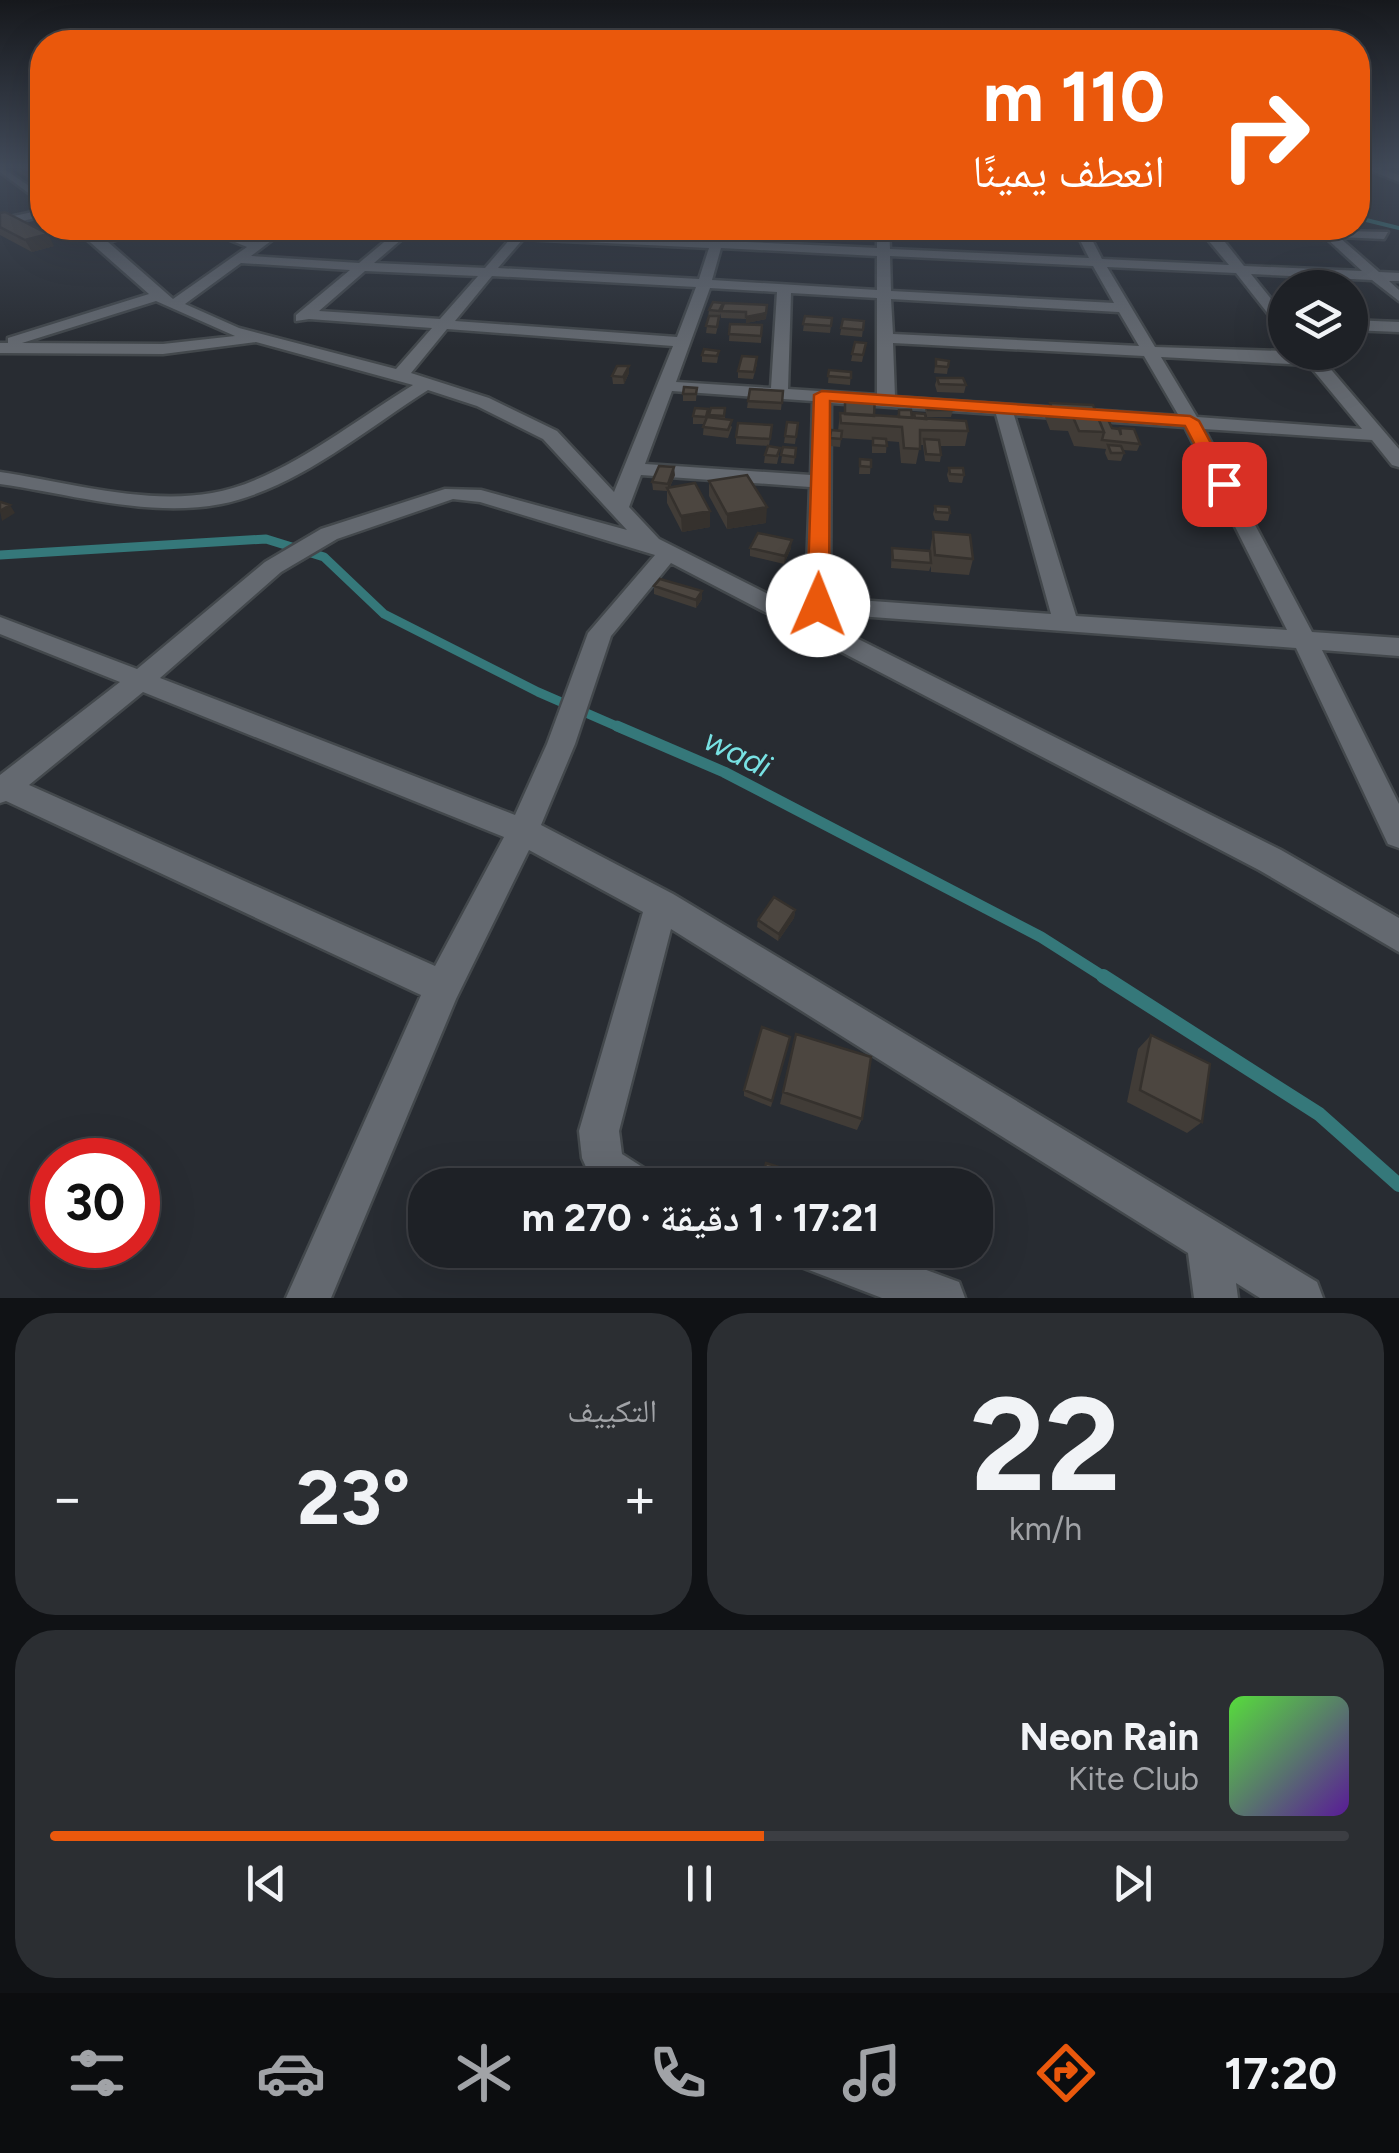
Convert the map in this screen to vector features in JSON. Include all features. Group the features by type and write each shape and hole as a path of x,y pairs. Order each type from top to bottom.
{"street":[{"path":"1370,234 1384,235"},
{"path":"98,241 102,240"},
{"path":"239,240 255,246"},
{"path":"0,346 166,300 264,240"},
{"path":"0,346 162,350 267,340 306,314 393,240"},
{"path":"400,375 515,240"},
{"path":"633,240 1399,278"},
{"path":"618,508 704,286 718,240"},
{"path":"884,240 886,399"},
{"path":"1086,240 1190,421 1306,640 1399,834"},
{"path":"1215,240 1268,304"},
{"path":"1335,240 1399,297"},
{"path":"98,241 166,300 234,331 427,383 484,402 550,435 659,549"},
{"path":"237,259 358,270 591,276 784,291 1122,308"},
{"path":"779,393 784,291"},
{"path":"306,314 683,342"},
{"path":"1368,325 1399,327"},
{"path":"886,338 1268,355"},
{"path":"1322,370 1399,461"},
{"path":"0,478 170,499 217,499 260,483 427,383"},
{"path":"666,386 1375,434"},
{"path":"818,605 822,395"},
{"path":"1003,408 1066,623"},
{"path":"633,469 820,482"},
{"path":"443,987 3,789 142,679 273,566 329,534 452,493 482,496 659,549 1270,860 1399,936"},
{"path":"308,1298 443,987 523,831 561,744 600,633 659,549"},
{"path":"762,601 1399,646"},
{"path":"0,625 523,831 661,905 1301,1298"},
{"path":"603,1168 599,1131 661,905"},
{"path":"1208,1244 1216,1298"},
{"path":"861,1268 944,1298"}],"building":[{"path":"0,227 30,227 30,239 25,240"},
{"path":"713,302 723,303 719,311 709,310"},
{"path":"724,303 767,305 766,313 746,317 746,312 721,311"},
{"path":"709,316 719,316 717,327 706,326"},
{"path":"805,316 832,318 831,326 803,324"},
{"path":"843,319 864,321 863,330 841,328"},
{"path":"730,324 762,325 761,336 729,334"},
{"path":"855,342 866,343 863,355 852,354"},
{"path":"704,349 719,351 717,356 702,355"},
{"path":"742,356 757,357 754,372 738,371"},
{"path":"936,359 949,361 948,367 936,366"},
{"path":"617,366 629,366 623,377 612,376"},
{"path":"829,370 851,372 851,378 828,376"},
{"path":"937,378 963,378 966,385 939,384"},
{"path":"684,387 697,388 696,394 683,394"},
{"path":"750,389 783,391 782,403 748,401"},
{"path":"845,396 875,397 874,416 845,414"},
{"path":"926,402 951,404 953,410 928,410"},
{"path":"1050,403 1093,405 1104,432 1079,431 1073,417 1054,415"},
{"path":"695,408 708,409 706,417 693,416"},
{"path":"711,408 725,408 724,416 709,415"},
{"path":"899,410 911,410 912,418 899,417"},
{"path":"840,413 966,421 968,431 920,430 920,449 904,448 902,427 841,423"},
{"path":"1096,413 1105,413 1112,428 1119,429 1121,435 1120,428 1134,429 1140,444 1102,440 1104,432"},
{"path":"707,417 732,420 728,430 703,427"},
{"path":"787,422 798,423 796,437 785,436"},
{"path":"738,423 772,425 770,439 736,437"},
{"path":"831,430 842,431 841,439 830,438"},
{"path":"873,438 886,439 887,446 873,445"},
{"path":"924,439 939,440 941,455 926,454"},
{"path":"1108,445 1121,446 1124,453 1111,453"},
{"path":"768,446 780,448 777,456 765,455"},
{"path":"783,447 796,448 795,457 781,455"},
{"path":"860,459 871,460 871,467 860,466"},
{"path":"659,466 674,467 668,484 652,482"},
{"path":"949,468 963,468 964,475 950,474"},
{"path":"747,475 767,507 727,514 709,481"},
{"path":"695,483 710,511 681,516 667,488"},
{"path":"935,506 949,507 950,513 936,512"},
{"path":"933,532 970,535 973,559 935,555"},
{"path":"758,533 792,540 785,556 750,548"},
{"path":"892,548 930,551 931,563 893,560"},
{"path":"660,579 702,591 696,600 654,586"},
{"path":"774,897 795,910 779,934 758,920"},
{"path":"762,1027 790,1037 772,1101 744,1090"},
{"path":"796,1034 871,1057 862,1119 783,1092"},
{"path":"1151,1035 1210,1064 1202,1122 1140,1090"}],"waterway":[{"name":"wadi","path":"1393,227 1399,228"},
{"name":"wadi","path":"0,555 266,539 324,557 384,614 538,692 623,729"},
{"name":"wadi","path":"617,726 724,772 1041,937 1107,979"},
{"name":"wadi","path":"1103,976 1319,1114 1399,1185"}],"route":[{"path":"818,605 822,395 1190,421 1224,484"}]}
